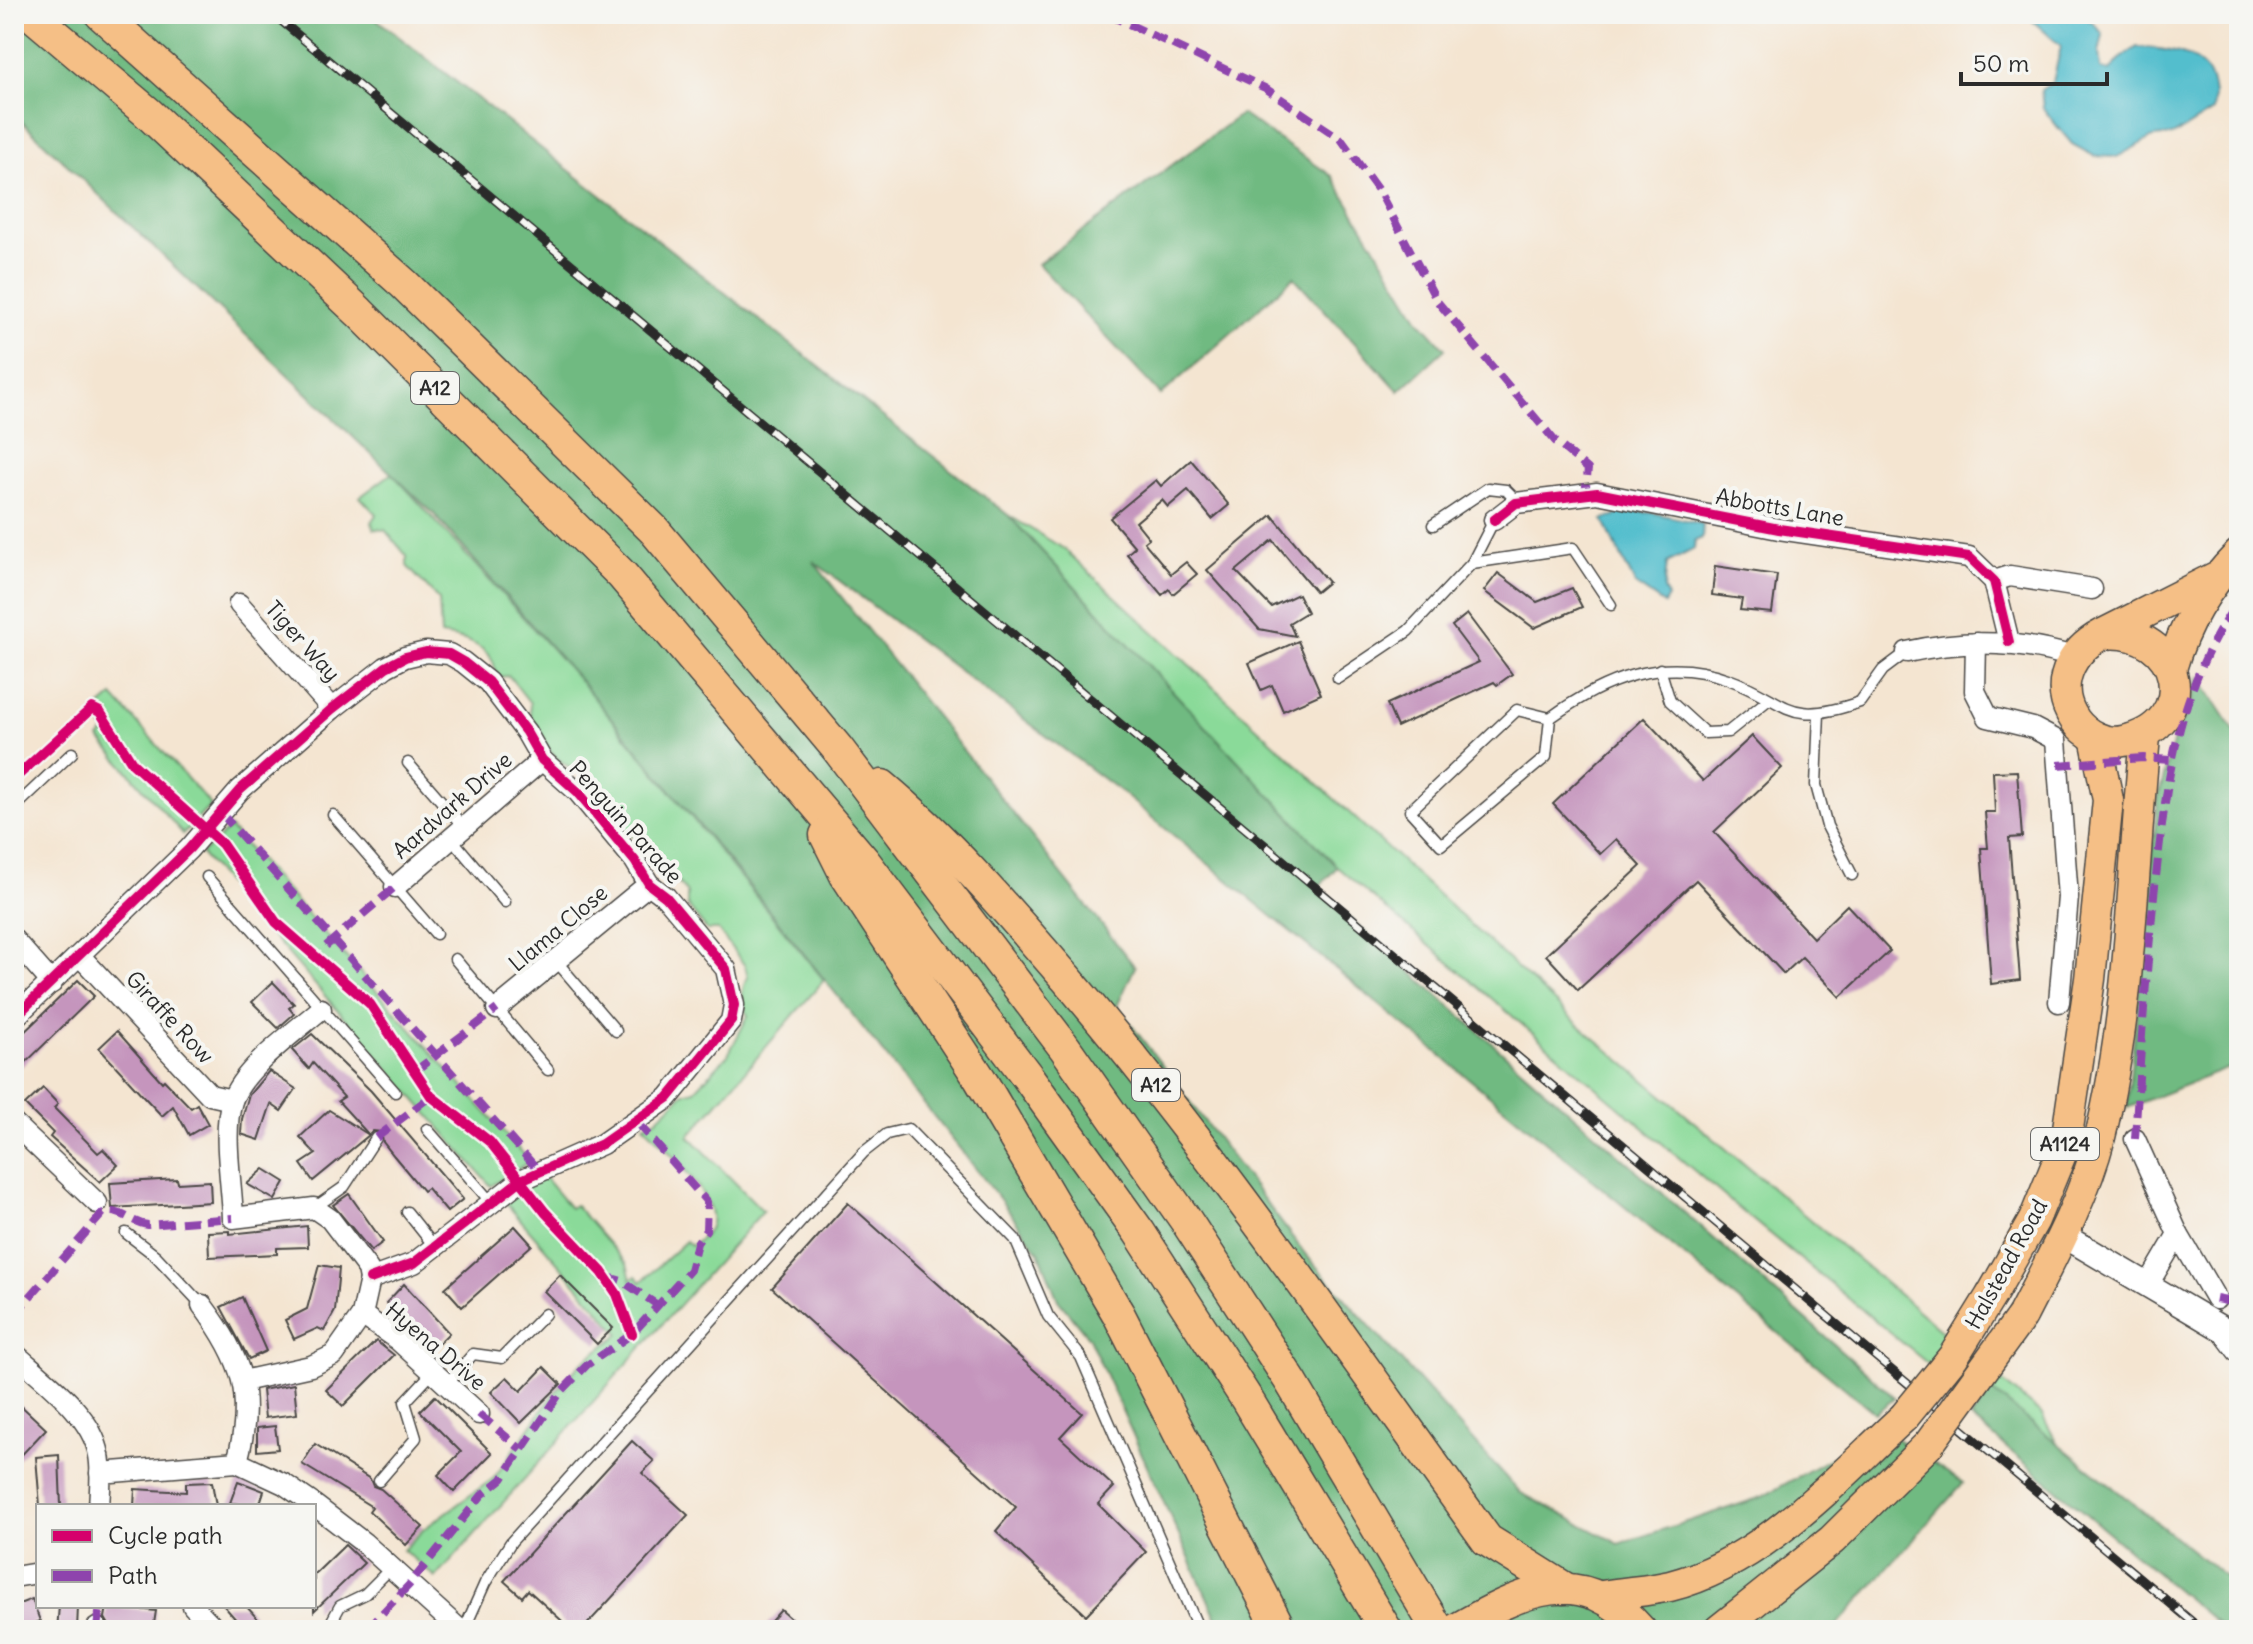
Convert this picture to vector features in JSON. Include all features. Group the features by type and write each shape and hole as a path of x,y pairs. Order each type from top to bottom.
{"highway":[{"name":"A12","path":"31,14 147,112 359,312 600,553 882,885 1027,1076 1139,1232 1254,1411 1386,1630"},
{"name":"A12","path":"101,14 404,284 654,530 837,748 1065,1048 1187,1222 1291,1382 1438,1630"},
{"name":"A12","path":"837,748 930,826 1145,1071 1487,1540 1564,1588"},
{"name":"A12","path":"806,795 846,875 980,1079 1119,1315 1280,1630"}],"main road":[{"path":"2171,669 2182,632 2216,577 2239,554"},
{"path":"2103,634 2123,632 2147,640 2162,652 2171,669 2175,692 2169,711 2159,727 2145,737 2115,743 2095,737 2080,726 2069,710 2065,682 2073,657 2087,643 2103,634 2216,577"},
{"name":"Halstead Road","path":"1603,1596 1670,1586 1725,1565 1807,1507 1904,1417 1953,1357 1992,1294 2034,1220 2066,1142 2090,979 2108,800 2095,737"},
{"name":"Halstead Road","path":"1719,1630 1832,1540 1929,1444 2022,1316 2063,1235 2099,1138 2126,987 2145,737"},
{"path":"1454,1630 1527,1592 1564,1588 1603,1596 1624,1610 1641,1630"}],"street":[{"name":"Abbotts Lane","path":"1494,520 1519,503 1597,493 1779,529 1969,557 1994,581"},
{"path":"2009,642 1994,581 2010,576 2092,589"},
{"name":"Tiger Way","path":"239,604 332,709"},
{"path":"1907,652 2009,642 2073,657"},
{"path":"1976,643 1975,691 1988,717 2033,728 2056,740 2068,897 2059,1002"},
{"name":"Penguin Parade","path":"14,1018 198,839 240,790 332,709 386,667 405,657 426,652 449,654 488,682 526,732 542,760 578,792 635,861 649,884 666,897 726,969 734,1005 731,1021 668,1098 602,1144 530,1176 490,1201 414,1263 370,1279"},
{"name":"Aardvark Drive","path":"395,887 456,831 542,760"},
{"name":"Llama Close","path":"497,1009 649,884"},
{"path":"14,940 52,983"},
{"name":"Giraffe Row","path":"80,956 210,1095 232,1100"},
{"path":"243,1381 311,1366 334,1355 362,1315 370,1279 368,1269 330,1219 314,1208 233,1218 229,1127 232,1100 248,1074 321,1009"},
{"path":"14,1124 97,1203"},
{"path":"2135,1139 2178,1234 2216,1299"},
{"path":"2149,1283 2178,1234"},
{"name":"Halstead Road","path":"2063,1235 2149,1283 2224,1330 2237,1343"},
{"path":"202,1305 229,1345 243,1381 247,1423 237,1462"},
{"name":"Hyena Drive","path":"362,1315 398,1340 479,1414"},
{"path":"14,1353 65,1401 90,1431 99,1453 99,1504"},
{"path":"100,1473 237,1462 313,1504"},
{"path":"316,1506 462,1630"},
{"path":"14,1577 36,1573"},
{"path":"195,1608 216,1630"}],"lane":[{"path":"1433,525 1488,488 1506,490 1519,503"},
{"path":"1338,678 1408,631 1472,563 1494,520"},
{"path":"1472,563 1573,548 1611,605"},
{"path":"1550,718 1517,710 1410,811 1441,845 1546,757 1550,718 1588,691 1631,674 1660,669 1709,673 1730,679 1782,709 1819,713 1860,702 1883,670 1907,652"},
{"path":"1660,669 1670,701 1705,733 1728,732 1768,700"},
{"path":"1819,713 1816,785 1827,826 1852,875"},
{"path":"14,808 72,753"},
{"path":"408,763 505,902"},
{"path":"333,815 436,934"},
{"path":"207,877 395,1092"},
{"path":"455,959 548,1070"},
{"path":"557,962 616,1031"},
{"path":"427,1129 490,1201"},
{"path":"462,1630 485,1583 511,1542 864,1152 887,1134 908,1129 1015,1239 1048,1316 1081,1357 1199,1630"},
{"path":"314,1208 344,1187 376,1138"},
{"path":"407,1212 434,1246"},
{"path":"126,1233 156,1256 202,1305"},
{"path":"379,1481 416,1438 405,1402 473,1354 502,1358 545,1314"},
{"path":"327,1630 340,1606 365,1594 391,1568"}],"green space":[{"path":"14,14 370,14 1008,515 1337,867 1317,889 1895,1398 1875,1413 1121,792 813,561 1135,967 1117,1006 1306,1255 1519,1492 1619,1544 1762,1497 1882,1429 1963,1483 1833,1630 1222,1630 1089,1338 1058,1300 1039,1252 996,1194 578,678 433,513 14,114"},
{"path":"1241,114 1332,176 1420,321 1445,349 1399,391 1294,277 1161,395 1038,264"},
{"path":"392,473 578,678 824,980 689,1136 763,1211 436,1578 403,1550 425,1528 494,1478 552,1396 581,1363 620,1334 504,1201 544,1177 570,1208 575,1205 627,1264 631,1280 636,1276 641,1282 686,1241 691,1246 703,1236 711,1223 706,1199 644,1125 657,1119 684,1093 695,1090 728,1055 748,1016 742,996 748,977 745,966 718,930 707,930 687,905 687,893 641,838 630,835 610,811 611,800 589,774 567,766 548,748 534,726 530,703 509,676 499,677 492,660 476,645 441,635 439,600 407,566 407,556 385,530 374,529 372,522 376,514 360,497"},
{"path":"1008,515 1064,549 1580,1026 2042,1415 2084,1492 1737,1207 1337,867"},
{"path":"2199,677 2239,738 2239,1064 2127,1108 2158,798 2177,729 2188,713"},
{"path":"113,696 211,805 183,834 99,738 106,732 93,713"},
{"path":"230,828 530,1161 491,1186 201,854"},
{"path":"1992,1391 2239,1588 2239,1630 2225,1630 1971,1418"}],"water":[{"path":"2058,13 2088,19 2103,35 2099,53 2101,69 2110,71 2137,47 2182,54 2194,60 2204,67 2211,78 2213,111 2174,135 2153,137 2117,157 2094,156 2072,144 2043,108 2041,90 2053,82 2061,46 2025,14"},
{"path":"1626,511 1654,513 1703,524 1702,538 1695,541 1694,549 1667,563 1664,590 1668,597 1664,604 1635,584 1603,520"}],"building":[{"path":"1191,460 1229,505 1212,519 1188,490 1168,507 1162,500 1136,522 1149,538 1144,542 1171,574 1186,562 1197,574 1173,594 1169,589 1162,595 1127,554 1135,547 1110,518 1156,480 1161,486"},
{"path":"1272,515 1328,582 1316,592 1273,540 1236,571 1271,607 1298,594 1307,612 1289,623 1295,636 1259,629 1207,570"},
{"path":"1715,566 1777,575 1772,613 1740,610 1742,599 1712,595"},
{"path":"1498,573 1537,602 1572,588 1582,607 1534,628 1484,591"},
{"path":"1467,614 1512,674 1497,685 1494,682 1397,727 1387,704 1479,662 1452,626"},
{"path":"1298,641 1321,694 1283,711 1272,685 1261,690 1249,663"},
{"path":"1644,718 1703,781 1752,736 1782,768 1714,832 1813,938 1847,905 1890,951 1840,997 1802,957 1784,974 1696,880 1578,990 1546,955 1641,866 1616,839 1600,854 1553,804"},
{"path":"2017,771 2022,837 2009,838 2020,980 1991,984 1981,848 1988,848 1985,812 1995,812 1993,772"},
{"path":"78,980 94,996 14,1074 14,1042"},
{"path":"273,982 294,1004 289,1008 294,1014 278,1028 252,1002"},
{"path":"117,1031 162,1082 164,1080 191,1108 197,1104 208,1124 189,1135 173,1106 162,1116 99,1048"},
{"path":"312,1034 371,1091 463,1199 447,1212 427,1188 423,1191 394,1156 383,1142 381,1132 373,1131 369,1135 338,1101 344,1097 313,1063 309,1069 292,1050"},
{"path":"269,1071 296,1089 281,1111 271,1104 259,1140 241,1134 242,1119 249,1095"},
{"path":"43,1088 58,1104 54,1108 98,1153 103,1149 118,1165 100,1182 50,1137 53,1133 25,1105"},
{"path":"329,1110 369,1135 313,1181 301,1164 316,1154 300,1137"},
{"path":"264,1169 285,1182 275,1200 247,1184"},
{"path":"177,1179 178,1183 210,1181 211,1202 112,1208 110,1183"},
{"path":"349,1194 383,1242 371,1251 333,1205"},
{"path":"848,1203 1082,1413 1060,1437 1114,1487 1098,1504 1146,1552 1086,1615 996,1531 1016,1507 772,1288"},
{"path":"307,1226 308,1247 277,1248 277,1254 209,1257 208,1232 230,1231 230,1234"},
{"path":"515,1226 532,1245 462,1307 445,1288"},
{"path":"319,1265 339,1268 335,1311 324,1331 318,1328 294,1339 285,1320 307,1309"},
{"path":"560,1275 613,1328 597,1344 544,1291"},
{"path":"404,1284 449,1333 431,1351 386,1303"},
{"path":"242,1297 266,1351 249,1359 221,1307"},
{"path":"376,1341 394,1355 343,1406 326,1390"},
{"path":"544,1367 561,1384 521,1423 491,1392 507,1377 521,1391"},
{"path":"294,1384 297,1414 265,1418 262,1390"},
{"path":"435,1396 492,1453 454,1492 438,1475 461,1452 420,1411"},
{"path":"14,1399 46,1429 14,1463"},
{"path":"275,1426 278,1449 257,1451 257,1428"},
{"path":"632,1441 654,1461 642,1473 688,1515 582,1630 572,1630 528,1590 522,1597 504,1581"},
{"path":"315,1444 370,1479 373,1486 381,1489 423,1527 406,1545 369,1511 372,1507 302,1464"},
{"path":"59,1455 61,1504 40,1504 36,1457"},
{"path":"238,1481 264,1491 260,1504 230,1503"},
{"path":"212,1482 216,1504 134,1504 135,1489 186,1492 186,1483"},
{"path":"345,1545 364,1563 314,1611 316,1573"},
{"path":"32,1599 40,1621 14,1630 14,1606"},
{"path":"59,1608 78,1608 77,1630 57,1630"},
{"path":"107,1608 156,1611 153,1630 109,1625 105,1618"},
{"path":"226,1608 248,1608 268,1630 245,1630"},
{"path":"781,1610 804,1630 763,1630"}],"railway":[{"path":"273,14 2202,1630"}],"marked path":[{"path":"1107,14 1265,88 1341,139 1380,193 1437,301 1555,441 1588,469 1585,495"},
{"path":"2135,1139 2151,925 2169,778 2187,705 2200,670 2239,600"},
{"path":"2058,765 2143,758 2171,760"},
{"path":"221,813 539,1171"},
{"path":"326,946 395,887"},
{"path":"415,1071 497,1009"},
{"path":"376,1138 431,1096"},
{"path":"366,1630 409,1585 482,1495 502,1479 560,1393 587,1365 632,1334 690,1270 697,1243 706,1230 707,1202 635,1120"},
{"path":"14,1315 103,1213 116,1212 148,1225 233,1218"},
{"path":"605,1276 622,1281 659,1306"},
{"path":"2216,1299 2232,1302 2239,1313"},
{"path":"479,1414 522,1450"},
{"path":"97,1628 100,1608"}],"cycle path":[{"path":"1494,520 1516,503 1597,493 1779,529 1969,557 1994,581 2009,642"},
{"path":"14,1018 189,849 240,790 332,709 386,667 405,657 426,652 449,654 463,662 488,682 526,732 542,760 578,792 635,861 649,884 666,897 726,969 734,1005 731,1021 668,1098 602,1144 521,1180 414,1263 370,1279"},
{"path":"14,779 92,708 100,712 133,764 222,844 276,922 370,1004 431,1096 490,1142 545,1212 602,1272 617,1294 632,1334"}]}
